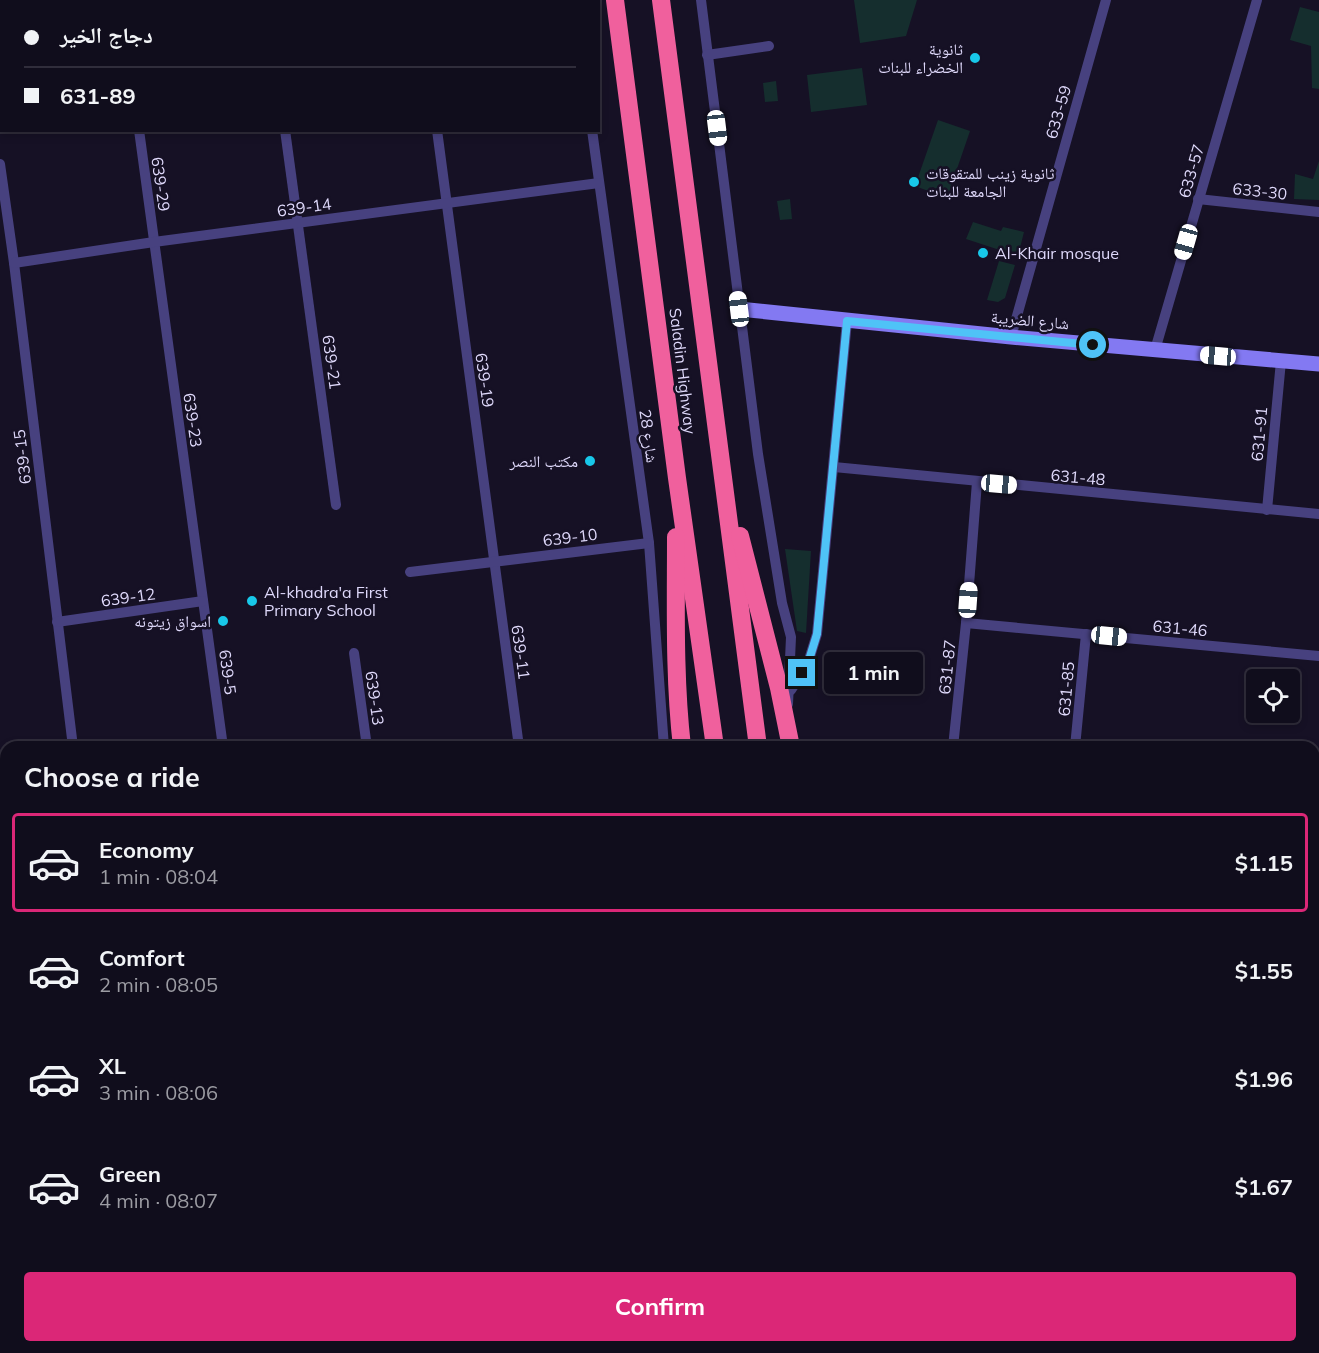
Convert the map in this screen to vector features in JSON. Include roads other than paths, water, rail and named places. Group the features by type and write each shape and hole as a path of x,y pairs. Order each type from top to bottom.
{"highway":[{"name":"Saladin Highway","path":"615,0 677,478 714,741"},
{"name":"Saladin Highway","path":"660,0 724,473 757,741"},
{"path":"724,473 773,661 790,739"},
{"path":"677,478 676,646 681,741"}],"street":[{"path":"700,0 758,454 777,579 791,637 788,699 790,739"},
{"name":"633-59","path":"1011,337 1106,0"},
{"name":"633-57","path":"1155,350 1257,0"},
{"path":"708,55 769,46"},
{"name":"639-29","path":"139,132 154,242"},
{"name":"639-21","path":"285,132 336,505"},
{"name":"639-19","path":"437,132 494,561"},
{"name":"شارع 28","path":"592,132 649,543 664,741"},
{"name":"639-15","path":"0,164 72,741"},
{"name":"639-14","path":"14,263 154,242 599,183"},
{"name":"633-30","path":"1198,199 1319,212"},
{"name":"639-23","path":"154,242 203,601"},
{"name":"شارع الضريبة","path":"739,309 1011,337 1319,364"},
{"path":"796,741 788,699 794,683 809,660 817,634 847,321"},
{"name":"631-91","path":"1267,510 1281,361"},
{"name":"631-48","path":"834,467 1319,514"},
{"name":"631-87","path":"954,741 977,482"},
{"name":"639-10","path":"410,572 649,543"},
{"name":"639-11","path":"494,561 518,741"},
{"name":"639-12","path":"57,622 203,601"},
{"name":"639-5","path":"203,601 222,741"},
{"name":"631-46","path":"966,623 1319,656"},
{"name":"631-85","path":"1076,741 1086,634"},
{"name":"639-13","path":"354,653 366,741"}],"place":[{"name":"ثانوية الخضراء للبنات","path":"975,58"},
{"name":"ثانوية زينب للمتقوقات الجامعة للبنات","path":"914,182"},
{"name":"Al-Khair mosque","path":"983,253"},
{"name":"مكتب النصر","path":"590,461"},
{"name":"Al-khadra'a First Primary School","path":"252,601"},
{"name":"اسواق زيتونه","path":"223,621"}]}
